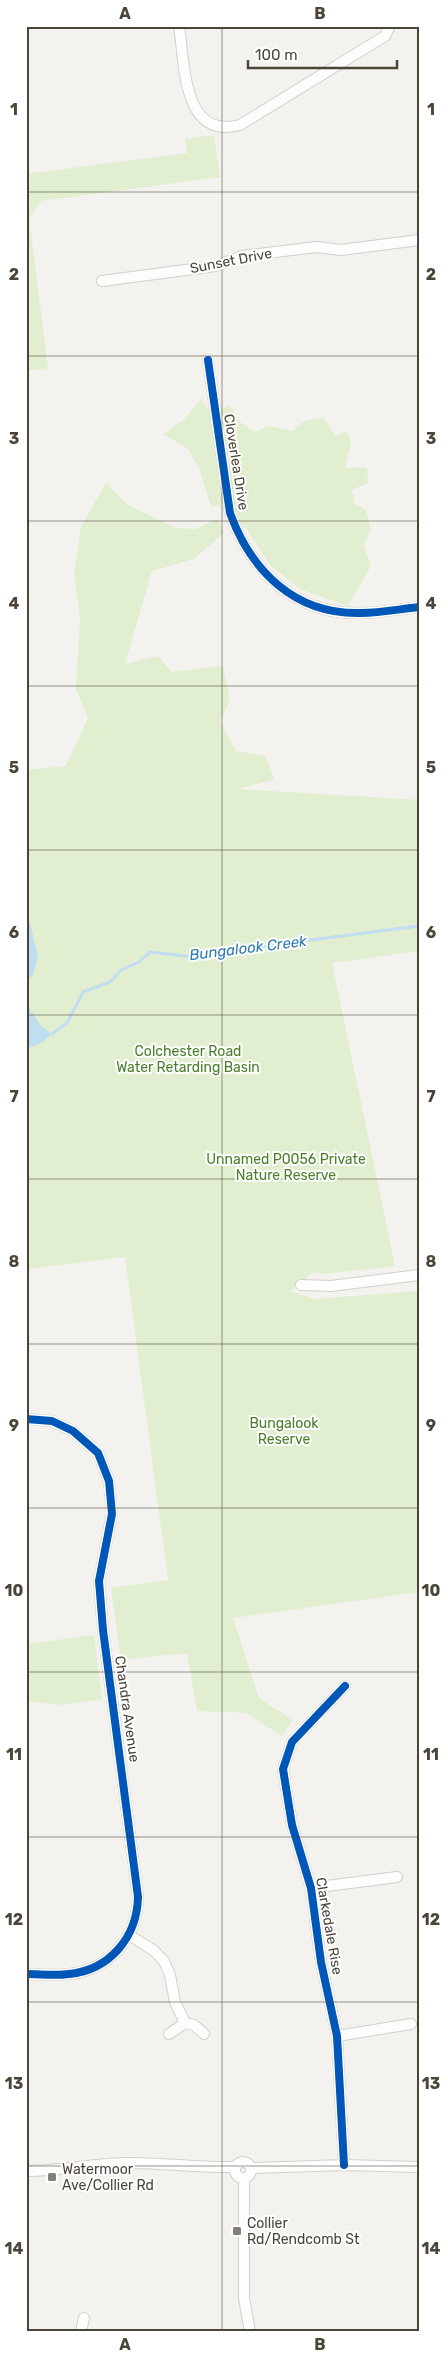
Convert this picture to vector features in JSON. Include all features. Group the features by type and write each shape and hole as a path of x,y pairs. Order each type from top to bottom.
{"street":[{"path":"180,26 192,104 200,117 214,126 228,128 240,124 363,50 385,36 390,26"},
{"name":"Sunset Drive","path":"102,281 216,266 242,256 317,247 341,250 419,240"},
{"name":"Cloverlea Drive","path":"208,360 230,512 237,533 252,560 276,584 291,594 326,608 360,613 419,607"},
{"path":"301,1285 331,1286 419,1276"},
{"name":"Chandra Avenue","path":"26,1419 52,1421 73,1431 98,1453 109,1481 112,1514 99,1581 103,1630 137,1884 138,1912 129,1936 109,1958 91,1969 69,1974 26,1974"},
{"name":"Clarkedale Rise","path":"344,2165 337,2036 321,1962 311,1888 292,1825 283,1769 292,1742 345,1686"},
{"path":"311,1888 397,1878"},
{"path":"129,1936 153,1950 164,1961 170,1974 175,2002 185,2023"},
{"path":"169,2034 185,2023 194,2025 204,2034"},
{"path":"337,2036 411,2024"},
{"path":"26,2171 53,2171 122,2163 198,2168 234,2167 243,2162 251,2168 344,2165 419,2167"},
{"path":"234,2167 236,2174 244,2178"},
{"path":"244,2178 250,2173 251,2168"},
{"path":"244,2178 244,2298 250,2332"},
{"path":"81,2332 84,2318"}],"green space":[{"path":"214,135 220,177 41,201 29,218 48,368 26,371 26,174 187,153 185,139"},
{"path":"201,399 212,414 230,405 241,423 255,432 269,426 292,431 305,421 324,417 335,436 347,431 351,443 345,467 367,468 368,483 352,490 355,504 366,510 371,529 364,546 371,566 348,606 300,589 270,565 246,528 238,521 231,502 211,507 199,467 187,448 163,434 184,419"},
{"path":"106,483 128,505 176,528 195,529 218,519 224,533 194,559 152,571 125,664 158,656 172,672 223,666 230,700 220,722 236,751 266,756 274,780 237,789 419,800 419,951 332,963 395,1266 324,1274 314,1272 290,1291 314,1299 419,1291 419,1592 233,1618 259,1698 293,1720 282,1736 246,1713 197,1711 187,1653 121,1660 111,1588 168,1580 125,1257 26,1269 26,770 66,766 88,718 76,689 80,619 74,575 81,527"},
{"path":"94,1635 102,1699 60,1705 26,1701 26,1644"}],"water":[{"path":"26,917 30,923 38,957 33,976 26,978"},
{"path":"26,1008 29,1008 41,1026 52,1034 43,1042 26,1049"}],"waterway":[{"name":"Bungalook Creek","path":"52,1034 67,1023 83,992 110,982 121,970 139,962 150,952 186,956 419,926"}],"cycle path":[{"path":"208,360 230,513 239,534 263,571 296,598 337,612 368,613 419,607"},
{"path":"26,1419 52,1421 73,1431 98,1453 109,1481 112,1514 99,1581 103,1630 138,1897 133,1925 127,1938 109,1958 97,1966 69,1974 26,1974"},
{"path":"344,2165 337,2036 321,1962 311,1888 292,1825 283,1769 292,1742 345,1686"}],"place":[{"name":"Watermoor Ave/Collier Rd","path":"52,2177"},
{"name":"Collier Rd/Rendcomb St","path":"237,2231"}],"park label":[{"name":"Colchester Road Water Retarding Basin","path":"188,1060"},
{"name":"Unnamed P0056 Private Nature Reserve","path":"286,1168"},
{"name":"Bungalook Reserve","path":"284,1432"}]}
